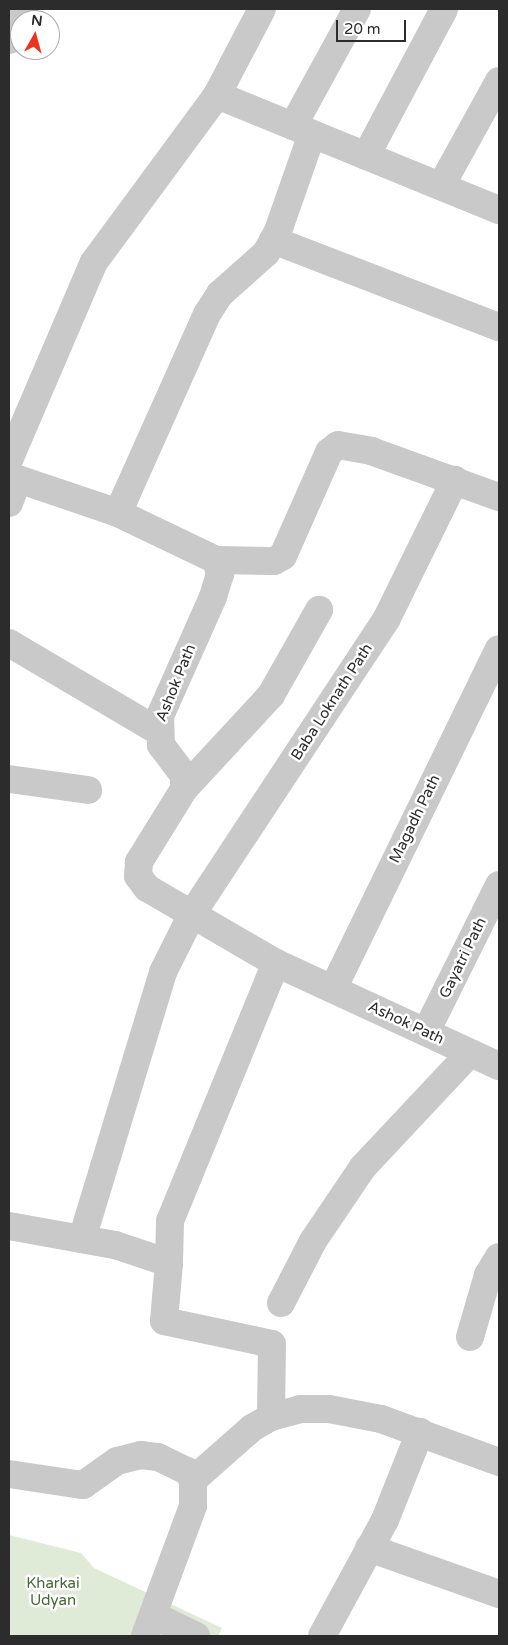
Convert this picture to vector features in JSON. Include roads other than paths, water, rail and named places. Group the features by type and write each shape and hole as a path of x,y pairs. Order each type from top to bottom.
{"street":[{"path":"9,40 24,9"},
{"path":"262,9 217,95 94,262 11,480 118,513 216,560 274,561 283,556 329,452 338,445 372,451 499,497"},
{"path":"118,513 207,314 220,294 266,253 273,240 303,130 357,9"},
{"path":"366,156 444,9"},
{"path":"441,186 499,81"},
{"path":"217,95 499,210"},
{"path":"273,240 499,327"},
{"name":"Baba Loknath Path","path":"82,1239 162,972 192,914 386,618 456,480"},
{"name":"Ashok Path","path":"216,560 220,574 213,597 160,716 158,731 161,745 184,775 184,789 139,862 138,876 147,888 276,963 499,1066"},
{"path":"184,789 271,695 319,610"},
{"path":"9,643 158,731"},
{"name":"Magadh Path","path":"333,989 499,649"},
{"path":"9,779 88,790"},
{"name":"Gayatri Path","path":"426,1032 499,884"},
{"path":"271,1417 272,1344 164,1321 169,1263 170,1221 276,963"},
{"path":"281,1304 318,1233 363,1166 470,1053"},
{"path":"9,1226 82,1239 169,1263"},
{"path":"470,1337 488,1275 499,1256"},
{"path":"196,1636 149,1626 192,1506 193,1480 252,1428 271,1417 300,1409 329,1409 381,1419 498,1458"},
{"path":"322,1636 369,1548 420,1432"},
{"path":"9,1474 84,1486 117,1461 141,1455 176,1463 193,1480"},
{"path":"369,1548 499,1594"}],"park label":[{"name":"Kharkai Udyan","path":"53,1592"}]}
